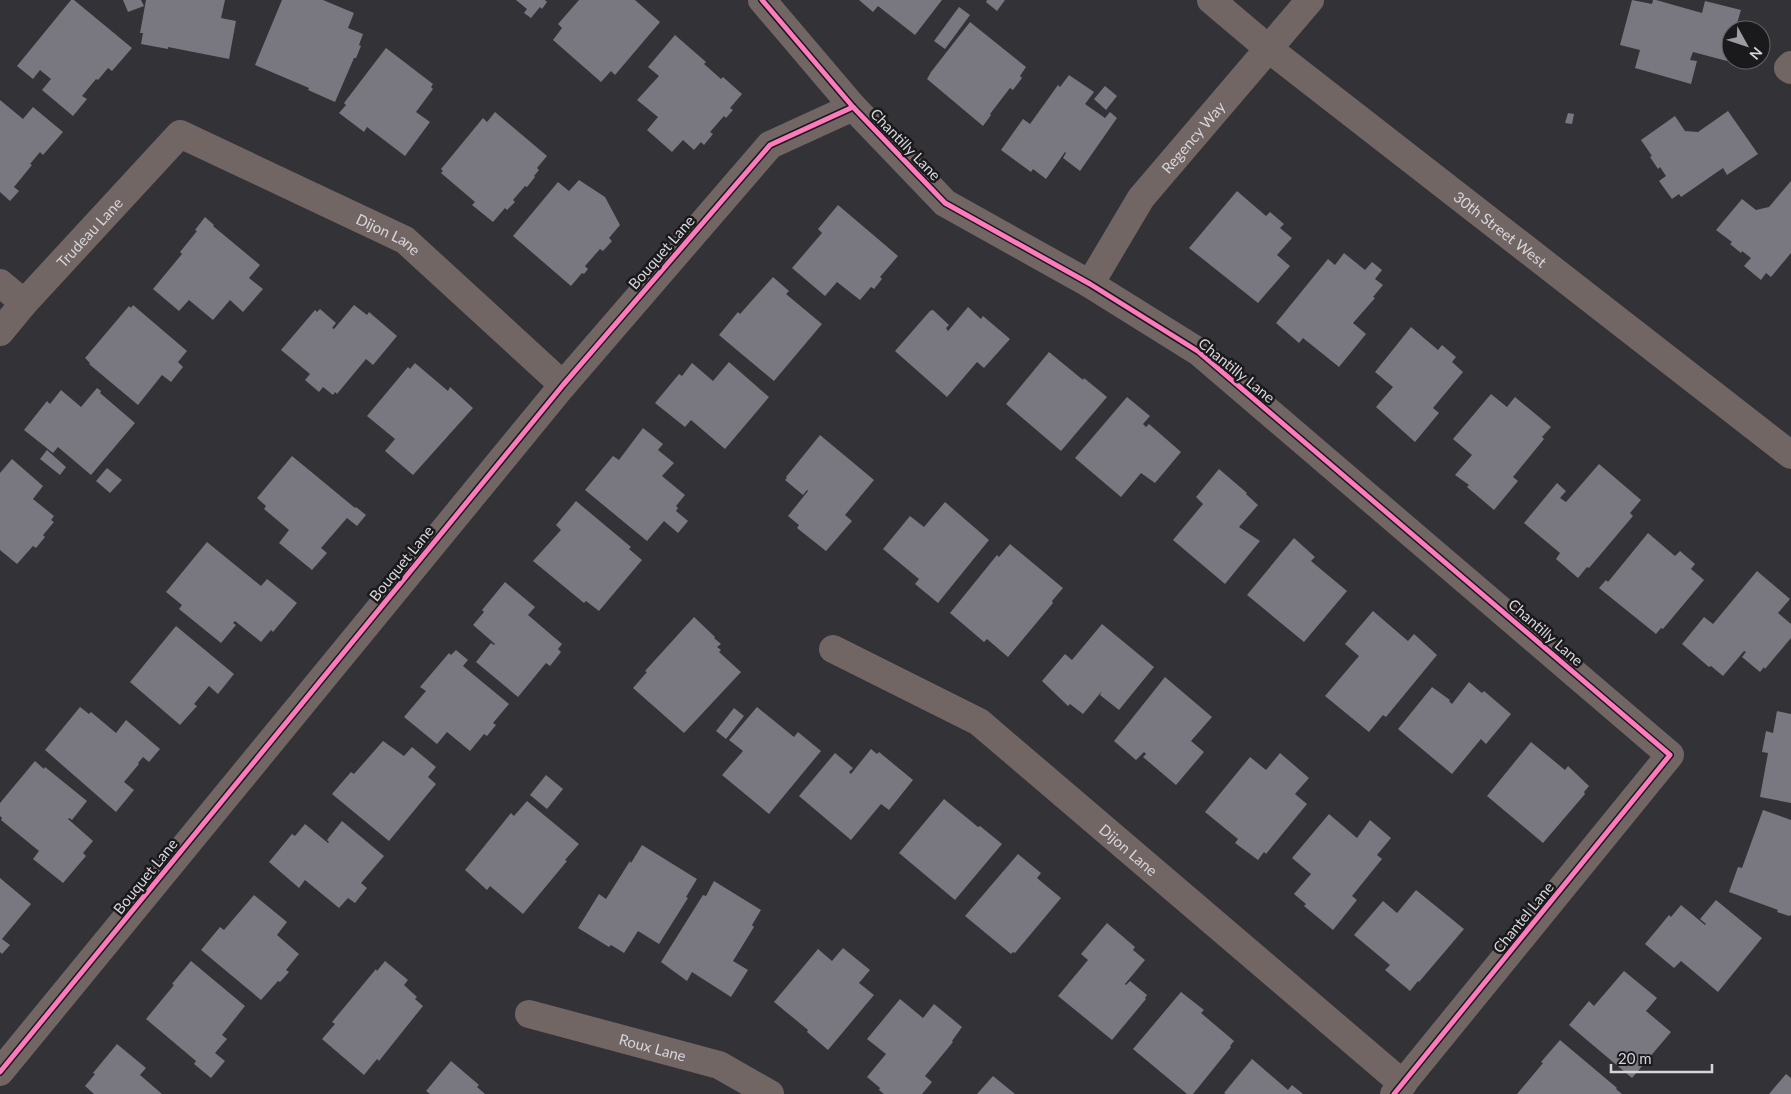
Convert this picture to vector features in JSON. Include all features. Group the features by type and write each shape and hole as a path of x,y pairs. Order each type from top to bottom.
{"street":[{"name":"Chantilly Lane","path":"762,0 853,107 945,203 1090,284 1199,352 1670,755"},
{"name":"30th Street West","path":"1211,0 1269,49 1791,455"},
{"name":"Regency Way","path":"1090,284 1141,198 1310,0"},
{"name":"Bouquet Lane","path":"0,1072 563,385 770,145 853,107"},
{"name":"Dijon Lane","path":"180,134 404,240 563,385"},
{"name":"Trudeau Lane","path":"0,332 24,303 180,134"},
{"path":"0,283 24,303"},
{"name":"Dijon Lane","path":"833,649 979,722 1398,1089"},
{"name":"Chantel Lane","path":"1398,1089 1670,755"},
{"name":"Roux Lane","path":"529,1014 719,1065 770,1094"}],"building":[{"path":"71,0 74,0 132,48 112,71 108,68 98,80 96,79 82,96 87,99 73,116 42,90 51,79 40,70 33,79 17,66"},
{"path":"123,0 141,0 144,6 128,12"},
{"path":"146,0 225,0 221,18 236,21 229,59 168,47 168,49 141,44 143,33 140,33"},
{"path":"282,0 323,0 354,13 348,28 363,34 359,45 361,46 335,102 308,90 309,88 255,65"},
{"path":"516,0 545,0 547,2 531,18 524,13 527,9"},
{"path":"579,0 635,0 660,22 615,75 611,71 601,82 553,40 562,28 558,24"},
{"path":"859,0 942,0 915,35 878,6 873,12"},
{"path":"987,0 1005,0 997,11 986,2"},
{"path":"1632,0 1652,4 1653,0 1656,0 1702,13 1705,1 1741,10 1738,20 1721,20 1721,59 1693,52 1690,60 1697,61 1691,84 1635,68 1640,50 1620,45"},
{"path":"959,7 970,15 945,49 934,41"},
{"path":"970,22 1026,67 1020,76 1022,78 1013,90 1010,88 983,126 927,79"},
{"path":"675,35 706,62 704,64 721,79 723,77 742,94 730,108 733,110 726,118 724,116 710,132 713,134 704,145 701,142 694,150 683,140 672,152 647,130 658,117 637,100 659,76 648,67"},
{"path":"386,48 433,84 431,87 433,89 416,112 430,122 405,156 367,127 364,132 339,113 346,105 344,103"},
{"path":"1069,75 1094,92 1085,104 1105,118 1110,112 1117,118 1080,171 1063,158 1065,152 1046,179 1033,169 1031,172 1001,150 1023,119 1030,124 1058,85 1060,87"},
{"path":"1105,86 1117,96 1106,110 1094,99"},
{"path":"0,100 23,119 33,107 63,132 43,155 40,152 30,164 32,165 14,187 19,191 10,201 0,192"},
{"path":"1728,111 1758,154 1727,175 1723,168 1681,197 1679,194 1672,199 1659,181 1666,176 1660,167 1658,169 1641,140 1675,116 1685,131 1698,132"},
{"path":"495,112 547,156 537,168 539,170 535,177 513,200 515,202 507,210 505,208 493,222 472,205 475,202 441,173 443,171 441,169 483,118 487,122"},
{"path":"1568,113 1574,114 1572,124 1565,123"},
{"path":"579,180 605,197 620,225 609,238 612,241 603,251 600,249 585,266 588,269 571,286 513,236 558,182 569,191"},
{"path":"1791,181 1791,253 1771,277 1766,273 1761,280 1744,266 1751,258 1742,251 1741,253 1730,244 1732,242 1716,230 1742,199 1756,210 1769,207"},
{"path":"1237,191 1266,216 1270,212 1284,224 1280,228 1292,238 1277,255 1290,266 1258,303 1189,248"},
{"path":"838,205 898,256 880,277 882,279 874,289 871,287 860,300 837,282 825,296 792,268 822,233 818,229"},
{"path":"205,217 213,226 260,265 249,278 263,289 243,312 230,300 213,320 189,300 179,311 153,289 182,254 180,252 197,231 195,230"},
{"path":"1344,253 1365,270 1372,262 1382,270 1375,279 1383,285 1373,297 1375,298 1353,323 1366,334 1339,367 1303,338 1299,343 1276,323 1328,259 1335,265"},
{"path":"773,277 789,291 786,294 822,324 774,381 719,335 738,312 740,314"},
{"path":"133,305 187,351 178,362 183,367 171,382 162,375 138,405 89,364 85,358 129,306 131,308"},
{"path":"354,305 367,315 369,312 397,336 373,365 366,359 337,394 335,392 333,395 323,387 319,392 305,380 310,374 281,350 315,310 317,312 320,309 336,323 332,328 334,329"},
{"path":"968,307 981,319 983,316 1010,339 984,368 977,362 947,397 895,351 930,311 933,310 949,325 946,328 948,331"},
{"path":"1411,327 1438,350 1442,345 1456,357 1452,362 1463,372 1433,408 1439,413 1415,442 1376,407 1393,387 1375,372"},
{"path":"1049,352 1107,397 1061,451 1006,404"},
{"path":"729,362 769,397 725,449 691,420 685,427 655,403 679,374 682,376 692,363 713,381"},
{"path":"415,363 448,391 450,387 473,408 413,475 385,451 395,439 367,416 408,367 410,369"},
{"path":"97,388 101,391 100,393 135,423 91,475 58,447 53,453 24,430 47,401 50,404 61,390 81,407"},
{"path":"1491,394 1507,407 1515,397 1551,427 1542,437 1544,439 1513,477 1518,481 1494,510 1467,487 1469,485 1455,475 1472,455 1453,439"},
{"path":"1127,397 1150,416 1143,424 1146,427 1149,424 1181,452 1155,483 1141,473 1121,497 1075,458"},
{"path":"643,428 663,444 658,450 674,463 662,476 685,495 676,506 678,508 676,511 688,521 678,533 664,521 647,541 585,490 613,456 619,460"},
{"path":"820,435 874,480 845,515 852,521 826,551 797,528 799,525 788,516 808,491 803,495 785,480"},
{"path":"47,450 66,467 60,475 40,459"},
{"path":"292,456 366,515 357,526 347,518 321,548 327,553 312,570 279,543 289,530 264,509 266,506 257,498"},
{"path":"12,459 43,486 33,499 54,516 51,520 54,522 43,535 45,537 36,548 33,546 17,564 0,550 0,473"},
{"path":"1599,464 1641,500 1630,513 1633,516 1589,568 1587,567 1578,578 1556,559 1560,553 1524,523 1557,483 1566,491 1560,498 1566,502"},
{"path":"107,468 122,480 110,493 96,481"},
{"path":"1219,469 1258,505 1239,527 1260,541 1225,584 1173,540 1203,504 1196,497"},
{"path":"576,501 631,547 629,549 642,560 599,611 586,601 584,603 533,561 561,530 556,525"},
{"path":"945,502 989,540 938,603 915,584 919,579 883,549 910,516 924,527"},
{"path":"1648,533 1675,556 1680,551 1695,564 1691,569 1704,580 1663,629 1661,628 1656,634 1599,588 1606,580 1608,582"},
{"path":"1294,538 1315,557 1311,561 1347,591 1304,642 1247,595"},
{"path":"207,542 261,586 267,579 297,603 273,632 271,630 261,642 235,621 233,623 236,625 221,643 179,609 182,605 166,592"},
{"path":"1010,544 1063,588 1052,601 1053,603 1008,657 987,639 984,642 950,613 997,555 999,557"},
{"path":"1757,571 1790,599 1778,613 1791,624 1791,638 1765,669 1764,667 1760,672 1742,657 1746,652 1744,651 1723,676 1711,666 1709,667 1682,644 1704,617 1713,624"},
{"path":"505,582 535,607 528,615 562,644 558,649 561,652 550,666 546,663 518,697 476,662 491,643 495,644 473,625 484,612 482,610"},
{"path":"1373,611 1408,641 1414,634 1437,655 1386,717 1383,715 1369,732 1325,696 1359,656 1345,644"},
{"path":"694,617 721,644 717,647 721,650 719,652 741,672 684,733 633,688 647,672 645,671"},
{"path":"1102,624 1154,667 1119,710 1100,695 1102,691 1083,714 1070,704 1068,706 1042,681 1065,654 1072,660"},
{"path":"176,626 234,674 218,694 209,686 194,704 197,706 180,725 130,682"},
{"path":"456,650 468,660 463,666 509,704 493,723 496,725 487,736 484,734 470,751 447,732 437,744 404,717 426,691 420,687 449,653 451,655"},
{"path":"1165,677 1212,717 1191,741 1204,752 1176,785 1143,757 1146,754 1144,752 1136,760 1114,741"},
{"path":"1469,682 1482,693 1484,691 1511,714 1486,744 1481,739 1452,774 1398,729 1432,687 1450,700 1452,704"},
{"path":"80,707 89,714 91,712 116,733 126,720 160,749 149,762 143,757 124,782 134,790 116,812 45,750"},
{"path":"757,707 794,737 798,732 821,751 769,814 722,775 743,751 729,740"},
{"path":"734,708 744,716 726,739 716,731"},
{"path":"1777,711 1791,714 1791,803 1760,797 1768,753 1762,752 1766,731 1773,733"},
{"path":"383,741 404,756 412,747 436,767 428,777 436,784 389,841 332,794 351,772 354,774"},
{"path":"1531,742 1565,770 1568,766 1589,786 1584,792 1585,794 1543,843 1487,796"},
{"path":"871,749 877,754 879,752 913,780 889,810 881,804 851,840 799,796 835,753 853,768 849,772 851,774"},
{"path":"1280,753 1309,778 1295,794 1307,804 1266,854 1264,852 1258,860 1235,843 1238,839 1205,812 1250,757 1266,770"},
{"path":"35,761 87,801 72,820 68,819 93,841 83,853 86,856 63,883 33,859 39,851 1,820 0,816 0,803"},
{"path":"546,775 563,789 547,809 530,795"},
{"path":"944,799 1002,844 955,900 899,853"},
{"path":"527,801 579,844 523,914 490,886 487,890 465,870 511,813 514,816"},
{"path":"1763,810 1791,820 1791,915 1789,916 1729,892 1738,867 1742,868"},
{"path":"1329,814 1357,838 1370,820 1391,838 1377,855 1382,859 1352,896 1357,900 1333,930 1304,906 1306,904 1294,894 1311,874 1292,858"},
{"path":"342,821 384,856 361,883 367,888 355,903 348,898 339,908 305,880 299,888 269,862 292,834 295,836 305,824 328,843 327,840"},
{"path":"642,845 697,879 686,897 688,898 659,944 638,931 624,953 611,945 609,947 578,928 599,894 606,899"},
{"path":"1018,854 1041,873 1037,878 1061,898 1015,953 1011,954 965,916"},
{"path":"0,878 31,904 2,939 10,945 2,954 0,952"},
{"path":"714,881 761,910 752,925 754,927 733,961 748,970 731,997 692,972 687,981 661,962 703,895 706,896"},
{"path":"1416,890 1464,929 1410,991 1385,970 1390,965 1354,935 1383,901 1397,913"},
{"path":"254,895 287,922 277,935 299,954 286,970 289,972 261,1000 201,950 220,927 224,930"},
{"path":"1716,900 1762,938 1718,992 1681,961 1674,968 1645,944 1669,915 1671,917 1681,905 1705,925 1700,919"},
{"path":"1107,923 1135,947 1133,950 1145,960 1125,984 1130,981 1147,995 1146,999 1112,1040 1058,996 1088,960 1081,954"},
{"path":"843,948 870,970 859,983 874,995 828,1050 807,1032 808,1030 774,1002 818,949 832,961"},
{"path":"191,961 245,1006 222,1035 227,1039 215,1053 225,1061 211,1078 194,1064 196,1061 146,1019"},
{"path":"385,961 408,980 404,985 417,997 415,999 423,1006 379,1061 377,1059 364,1075 322,1039 335,1024 332,1022 376,969 377,971"},
{"path":"1624,971 1657,998 1646,1011 1671,1032 1632,1078 1569,1025 1589,1001 1594,1006"},
{"path":"1181,992 1204,1010 1201,1013 1234,1041 1193,1094 1187,1094 1133,1049"},
{"path":"900,999 923,1018 934,1004 962,1027 953,1042 925,1076 932,1082 922,1094 884,1094 867,1077 886,1054 867,1039"},
{"path":"1560,1040 1617,1088 1622,1094 1517,1094"},
{"path":"117,1044 146,1068 140,1075 162,1094 94,1094 85,1086 95,1074 93,1073"},
{"path":"1252,1059 1288,1090 1292,1085 1303,1094 1224,1093"},
{"path":"451,1061 479,1085 477,1087 485,1094 430,1094 426,1091"},
{"path":"1786,1074 1791,1078 1791,1094 1769,1094"},
{"path":"993,1076 1015,1094 977,1094"}],"cycle path":[{"path":"762,0 853,107 945,203 1090,284 1199,352 1670,755 1394,1094"},
{"path":"0,1072 563,385 770,145 853,107"}]}
